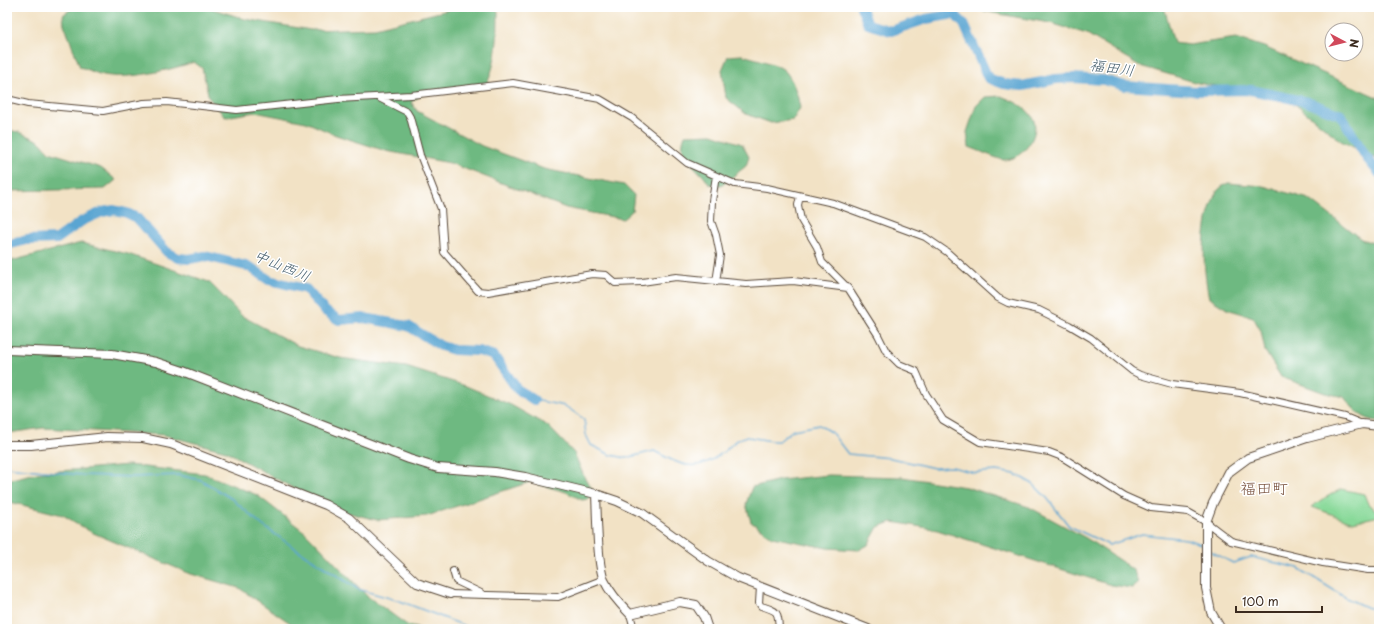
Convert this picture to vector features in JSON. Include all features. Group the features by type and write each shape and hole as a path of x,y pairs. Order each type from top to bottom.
{"street":[{"path":"7,99 28,104 103,110 144,103 167,102 237,110 324,100 377,97 513,83 600,99 632,118 687,163 716,176 736,184 833,204 924,237 947,252 998,298 1008,303 1039,310 1069,325 1091,338 1132,371 1140,375 1172,384 1240,393 1345,417 1362,424 1379,426"},
{"path":"377,97 407,112 410,117 420,155 441,209 444,252 478,291 488,292 592,274 606,275 616,283 676,278 746,284 793,281 848,288"},
{"path":"716,176 712,201 711,221 716,234 720,255 716,282"},
{"path":"800,196 798,205 801,220 817,247 822,262 848,288 878,335 886,351 898,364 916,371 926,394 943,420 980,442 1050,452 1062,457 1124,496 1151,508 1188,512 1206,522 1230,541 1323,563 1368,570 1379,570"},
{"path":"7,350 112,354 138,358 183,371 416,462 438,468 495,472 524,477 596,494 617,501 642,513 721,569 760,587 868,629"},
{"path":"1221,629 1211,612 1206,588 1206,522 1222,483 1229,472 1248,458 1300,441 1362,424"},
{"path":"7,444 31,445 107,437 142,438 171,444 326,505 349,518 418,583 450,594 558,597 604,579"},
{"path":"596,494 600,560 604,579 618,601 630,614 634,629"},
{"path":"453,571 453,576 456,581 484,595"},
{"path":"760,587 759,603 761,606 776,611 779,615 779,629"},
{"path":"630,614 680,602 688,602 696,605 701,610 708,629"}],"green space":[{"path":"74,7 207,7 245,19 311,30 375,28 460,7 488,7 498,11 498,20 495,59 486,86 423,94 411,102 417,111 482,146 544,169 624,185 634,195 632,211 623,219 566,208 450,163 386,151 336,135 306,122 255,112 225,117 209,98 202,68 194,62 162,71 137,75 114,76 95,73 80,67 64,24 63,15"},
{"path":"968,7 1164,7 1174,43 1189,45 1236,38 1264,47 1379,98 1379,160 1341,141 1295,104 1256,93 1198,83 1140,66 1087,34 1050,23"},
{"path":"742,55 778,66 786,72 795,89 800,108 793,120 771,123 746,114 726,98 722,70 728,56"},
{"path":"1001,96 1025,108 1032,116 1035,128 1034,134 1027,147 1017,156 1004,160 969,147 967,132 976,106 985,97"},
{"path":"7,130 19,132 39,141 49,152 101,168 116,180 105,189 7,191"},
{"path":"712,134 742,144 749,157 746,166 721,186 709,184 685,156 683,150 685,135"},
{"path":"1228,183 1263,186 1309,199 1361,239 1379,245 1379,421 1368,419 1359,414 1344,397 1325,393 1281,377 1265,351 1261,331 1253,317 1227,309 1209,298 1204,258 1205,231 1211,205 1216,193"},
{"path":"81,243 128,254 209,282 242,316 298,346 340,358 406,367 466,386 511,405 548,426 574,453 586,481 594,491 589,499 582,500 566,492 530,482 427,516 377,520 329,508 226,451 164,435 43,428 8,433 7,262"},
{"path":"128,465 205,474 257,495 306,533 367,596 407,625 420,629 299,629 239,588 191,574 157,560 91,532 63,515 10,502 8,496 8,488 11,479 37,473"},
{"path":"829,475 902,477 966,487 1029,507 1086,538 1122,562 1134,571 1138,583 1132,588 1111,585 934,529 892,522 878,527 868,545 859,550 827,548 772,537 751,522 746,504 752,487 780,480"},
{"path":"1341,489 1364,494 1368,504 1379,513 1379,516 1353,522 1312,507 1321,500"}],"waterway":[{"name":"福田川","path":"861,7 868,24 891,31 926,19 954,14 964,24 988,78 1004,84 1022,86 1056,79 1073,78 1104,80 1125,86 1195,91 1251,90 1307,102 1341,115 1366,157 1379,173"},
{"name":"中山西川","path":"7,245 27,240 57,239 82,221 102,212 114,210 127,213 137,218 167,252 178,258 189,259 205,256 250,267 269,280 306,289 325,311 339,320 364,318 408,326 441,346 454,350 479,351 494,356 517,389 534,400"},
{"path":"534,400 565,406 584,419 586,435 591,445 611,455 626,458 654,451 683,464 699,465 717,457 742,438 749,437 779,441 793,430 819,425 832,433 848,454 891,458 934,468 952,467 975,473 996,471 1015,474 1033,484 1047,498 1069,526 1109,545 1142,534 1186,539 1201,544"},
{"path":"7,467 82,475 134,477 178,475 201,480 232,499 262,525 296,549 358,589 400,601 473,629"},
{"path":"1210,551 1233,563 1251,557 1298,568 1348,599 1368,608 1379,608"}],"district":[{"name":"福田町","path":"1264,488"}]}
